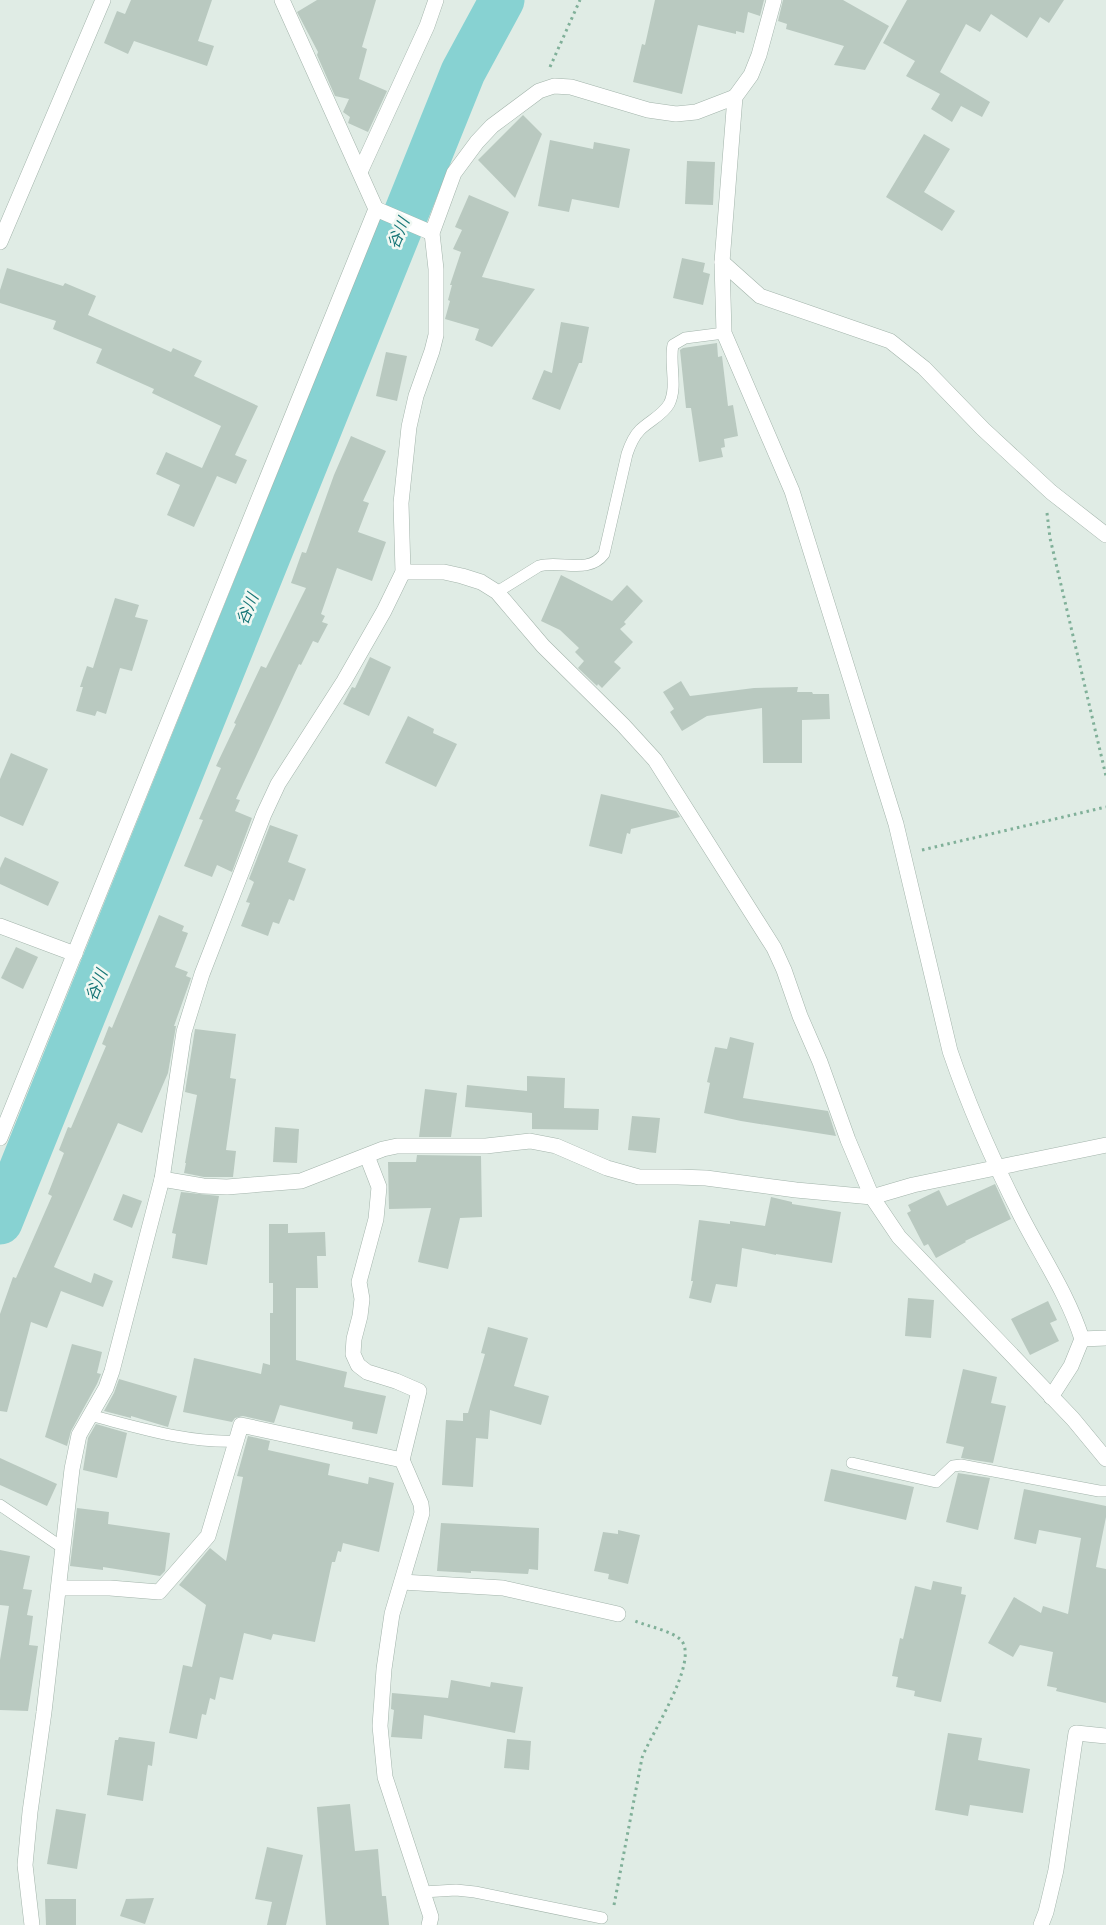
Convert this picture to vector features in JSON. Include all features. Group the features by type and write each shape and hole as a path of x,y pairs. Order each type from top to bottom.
{"street":[{"path":"0,242 103,0"},
{"path":"282,0 360,172 382,211 426,231"},
{"path":"360,172 427,26 436,0"},
{"path":"774,0 759,55 751,75 735,97 722,262 724,333 792,491 896,824 950,1051 962,1087 1021,1216 1074,1313 1082,1339 1071,1366 1051,1397"},
{"path":"32,1925 28,1904 25,1865 30,1812 72,1470 79,1435 106,1388 112,1371 162,1179 184,1032 202,974 264,814 278,784 362,650 403,572 401,503 409,427 416,396 436,335 436,269 426,231 454,173 477,142 492,126 543,89 554,86 571,86 648,110 676,114 696,112 735,97"},
{"path":"0,1138 123,832 382,211"},
{"path":"722,262 760,296 890,341 924,368 983,429 1051,492 1106,535"},
{"path":"403,572 444,572 481,582 497,592 543,646 623,725 655,760 774,948 872,1197 898,1237 1073,1419 1106,1459"},
{"path":"0,926 75,954"},
{"path":"162,1179 203,1186 228,1187 301,1181 383,1149 397,1146 486,1146 530,1141 556,1146 607,1168 639,1177 706,1178 796,1190 872,1197 913,1185 1106,1145"},
{"path":"367,1156 379,1188 376,1218 359,1282 362,1299 353,1354 358,1365 367,1372 419,1391 402,1460 422,1513 392,1614 385,1660 380,1726 385,1776 430,1917 429,1925"},
{"path":"1082,1339 1106,1338"},
{"path":"59,1588 110,1588 159,1592 208,1536 240,1425 402,1460"},
{"path":"402,1582 504,1588 618,1614"},
{"path":"1041,1925 1056,1870 1076,1732 1106,1736"}],"lane":[{"path":"497,592 539,566 546,564 589,566 598,561 604,554 627,454 632,441 640,430 670,403 673,392 671,353 673,345 685,338 724,333"},
{"path":"89,1415 172,1436 213,1442 236,1441"},
{"path":"852,1463 936,1482 953,1466 961,1466 1106,1491"},
{"path":"0,1505 63,1548"},
{"path":"422,1892 456,1890 475,1892 602,1918"}],"path":[{"path":"543,89 547,73 580,0"},
{"path":"1051,492 1046,515 1050,538 1106,776"},
{"path":"904,854 1106,807"},
{"path":"612,1912 642,1758 646,1745 679,1683 686,1655 684,1646 675,1635 618,1614"}],"building":[{"path":"131,0 212,0 198,41 214,46 207,66 134,41 128,54 104,43 117,11 125,14"},
{"path":"317,0 376,0 362,47 367,49 359,79 387,91 368,132 348,123 350,117 343,112 349,99 335,96 317,55 318,52 297,12"},
{"path":"655,0 764,0 760,16 748,12 744,33 736,31 736,34 698,25 682,94 633,82 642,44 645,45"},
{"path":"783,0 843,0 889,26 865,70 834,65 844,46 786,29 787,24 778,21"},
{"path":"907,0 1064,0 1049,23 1040,17 1027,38 991,14 980,32 966,24 940,72 990,102 982,117 961,106 952,122 931,109 940,94 906,76 915,61 883,43"},
{"path":"523,115 542,134 515,198 478,160"},
{"path":"924,134 950,149 924,192 955,211 942,231 886,197"},
{"path":"550,140 593,149 594,142 630,149 619,208 572,199 569,212 538,206"},
{"path":"687,161 715,162 713,205 685,204"},
{"path":"469,195 509,212 482,277 535,289 492,347 475,340 479,329 445,319 450,301 448,300 452,285 450,285 461,252 453,249 462,230 455,227"},
{"path":"682,258 705,263 703,272 710,274 703,305 673,298"},
{"path":"7,268 63,286 65,283 96,296 88,315 171,352 173,348 202,361 194,376 258,406 235,455 247,460 236,484 217,476 194,527 167,515 180,485 156,474 166,452 202,468 221,426 152,393 154,389 96,363 102,349 53,329 56,321 0,303 0,290"},
{"path":"561,322 589,327 582,363 579,363 560,410 532,399 544,370 552,373"},
{"path":"717,343 718,357 722,356 728,406 733,405 738,436 724,439 725,447 721,448 723,457 699,462 691,408 686,408 680,350"},
{"path":"386,352 407,356 397,401 376,396"},
{"path":"351,436 386,451 363,501 369,503 358,532 386,542 372,581 337,568 321,614 325,616 322,622 328,624 318,643 313,641 301,665 299,664 236,799 240,800 235,811 252,818 232,872 217,865 212,877 184,866 203,820 199,819 221,768 216,766 236,724 234,723 261,666 266,668 306,588 291,583 302,552 306,553 334,475"},
{"path":"561,575 612,601 627,585 643,601 620,629 633,642 614,662 621,668 602,688 598,684 597,686 578,668 584,661 575,652 579,648 560,630 541,621"},
{"path":"115,598 139,605 135,617 148,620 132,671 120,668 106,714 97,711 95,716 76,711 83,687 80,687 87,666 93,668"},
{"path":"370,657 391,667 369,716 343,704 352,687 355,688"},
{"path":"681,681 690,696 754,688 798,687 797,692 829,694 830,719 802,720 802,763 763,763 762,708 707,716 682,731 670,712 674,709 663,692"},
{"path":"408,716 434,729 433,733 457,744 436,787 385,763"},
{"path":"11,753 48,769 23,826 0,816 0,779"},
{"path":"601,794 676,811 680,817 631,829 630,834 627,833 622,854 589,846"},
{"path":"270,825 298,835 288,862 306,869 294,901 289,899 279,924 273,922 268,936 241,926 250,903 246,902 254,882 249,879"},
{"path":"5,857 59,882 48,906 0,884 0,868"},
{"path":"159,915 184,926 182,931 188,933 175,967 188,972 186,976 191,978 174,1026 176,1026 168,1073 142,1133 118,1123 54,1267 91,1283 94,1273 113,1281 103,1307 61,1291 47,1328 31,1322 7,1412 0,1411 0,1314 13,1277 16,1278 52,1196 48,1194 64,1153 59,1150 68,1127 71,1128 106,1046 102,1044 109,1026 112,1028"},
{"path":"16,947 38,957 23,989 1,978"},
{"path":"195,1029 236,1034 230,1078 236,1079 226,1150 236,1151 233,1177 204,1177 184,1173 197,1095 185,1092"},
{"path":"730,1037 754,1043 743,1098 828,1111 836,1136 741,1121 704,1113 710,1083 707,1082 715,1047 727,1049"},
{"path":"527,1076 565,1078 564,1108 599,1109 598,1130 532,1129 532,1113 465,1107 467,1085 527,1091"},
{"path":"425,1089 457,1093 451,1137 419,1137"},
{"path":"632,1116 660,1118 656,1153 628,1150"},
{"path":"275,1127 299,1129 297,1163 273,1162"},
{"path":"417,1155 481,1156 482,1217 460,1218 448,1269 418,1262 431,1208 389,1209 388,1162 416,1162"},
{"path":"995,1184 1011,1219 965,1241 936,1258 928,1244 924,1246 907,1213 911,1211 908,1205 939,1190 947,1206"},
{"path":"181,1192 219,1196 207,1265 172,1258 176,1234 172,1233"},
{"path":"123,1194 142,1201 132,1228 113,1220"},
{"path":"771,1197 792,1202 792,1204 841,1212 832,1263 742,1248 737,1287 716,1284 711,1303 689,1298 693,1281 691,1281 699,1220 730,1224 730,1221 765,1226"},
{"path":"269,1224 288,1224 288,1233 325,1232 326,1256 317,1256 318,1288 296,1288 296,1360 347,1372 344,1387 386,1396 377,1434 352,1429 353,1422 280,1405 274,1423 243,1416 235,1418 232,1422 183,1412 194,1358 261,1374 263,1363 270,1365 270,1313 273,1313 273,1283 269,1283"},
{"path":"908,1298 934,1300 931,1338 905,1336"},
{"path":"1048,1301 1057,1320 1050,1323 1059,1341 1030,1355 1011,1319"},
{"path":"488,1327 528,1338 514,1386 549,1396 541,1425 490,1410 488,1439 476,1438 473,1487 442,1485 446,1420 463,1421 463,1413 468,1413 485,1354 481,1353"},
{"path":"72,1344 102,1352 97,1373 101,1374 71,1431 67,1446 45,1437"},
{"path":"963,1369 997,1377 991,1403 1006,1406 993,1463 961,1458 964,1447 946,1443"},
{"path":"119,1379 177,1396 168,1427 131,1416 131,1418 104,1411"},
{"path":"96,1424 127,1433 117,1478 83,1470 88,1438"},
{"path":"248,1436 270,1441 268,1450 330,1464 328,1475 368,1484 369,1477 394,1483 379,1552 343,1543 341,1552 338,1551 335,1562 332,1562 315,1642 273,1634 271,1640 244,1633 233,1680 220,1677 215,1700 210,1698 206,1715 202,1714 197,1739 169,1733 183,1665 192,1667 206,1605 179,1585 210,1548 226,1561 243,1477 237,1476"},
{"path":"0,1458 57,1484 47,1506 0,1485"},
{"path":"831,1469 914,1487 906,1520 824,1501"},
{"path":"958,1473 990,1478 978,1530 946,1522"},
{"path":"1024,1489 1106,1506 1106,1517 1096,1567 1106,1569 1106,1703 1056,1691 1057,1688 1047,1686 1053,1652 1020,1645 1013,1657 988,1643 1014,1597 1041,1613 1043,1606 1068,1614 1081,1538 1039,1530 1036,1544 1014,1539"},
{"path":"77,1508 109,1512 108,1524 170,1533 165,1571 160,1576 103,1567 103,1570 70,1566"},
{"path":"441,1523 539,1528 538,1570 529,1569 528,1574 437,1571"},
{"path":"618,1530 640,1535 628,1584 608,1579 609,1574 594,1571 603,1532 618,1534"},
{"path":"0,1550 30,1556 23,1589 32,1590 27,1615 33,1616 29,1645 38,1646 28,1711 0,1710 0,1660 9,1606 0,1605"},
{"path":"933,1581 962,1587 961,1594 966,1595 941,1702 914,1696 915,1691 896,1687 898,1677 892,1676 900,1638 903,1639 915,1586 931,1590"},
{"path":"451,1680 490,1687 491,1682 523,1687 515,1733 424,1715 422,1739 391,1737 394,1710 391,1709 392,1693 448,1698"},
{"path":"948,1733 982,1738 978,1760 1030,1769 1023,1813 970,1805 968,1816 935,1810"},
{"path":"119,1737 155,1742 152,1766 148,1765 143,1801 107,1795 115,1740 118,1740"},
{"path":"507,1739 531,1741 529,1770 504,1768"},
{"path":"350,1804 355,1851 378,1849 382,1896 386,1896 389,1925 326,1925 317,1807"},
{"path":"56,1809 86,1814 77,1869 47,1864"},
{"path":"267,1847 303,1855 286,1925 267,1925 272,1902 255,1899"},
{"path":"154,1898 145,1924 120,1916 126,1899"},
{"path":"45,1899 76,1899 76,1925 46,1925"}],"waterway":[{"name":"谷川","path":"0,1222 463,72 502,0"}]}
